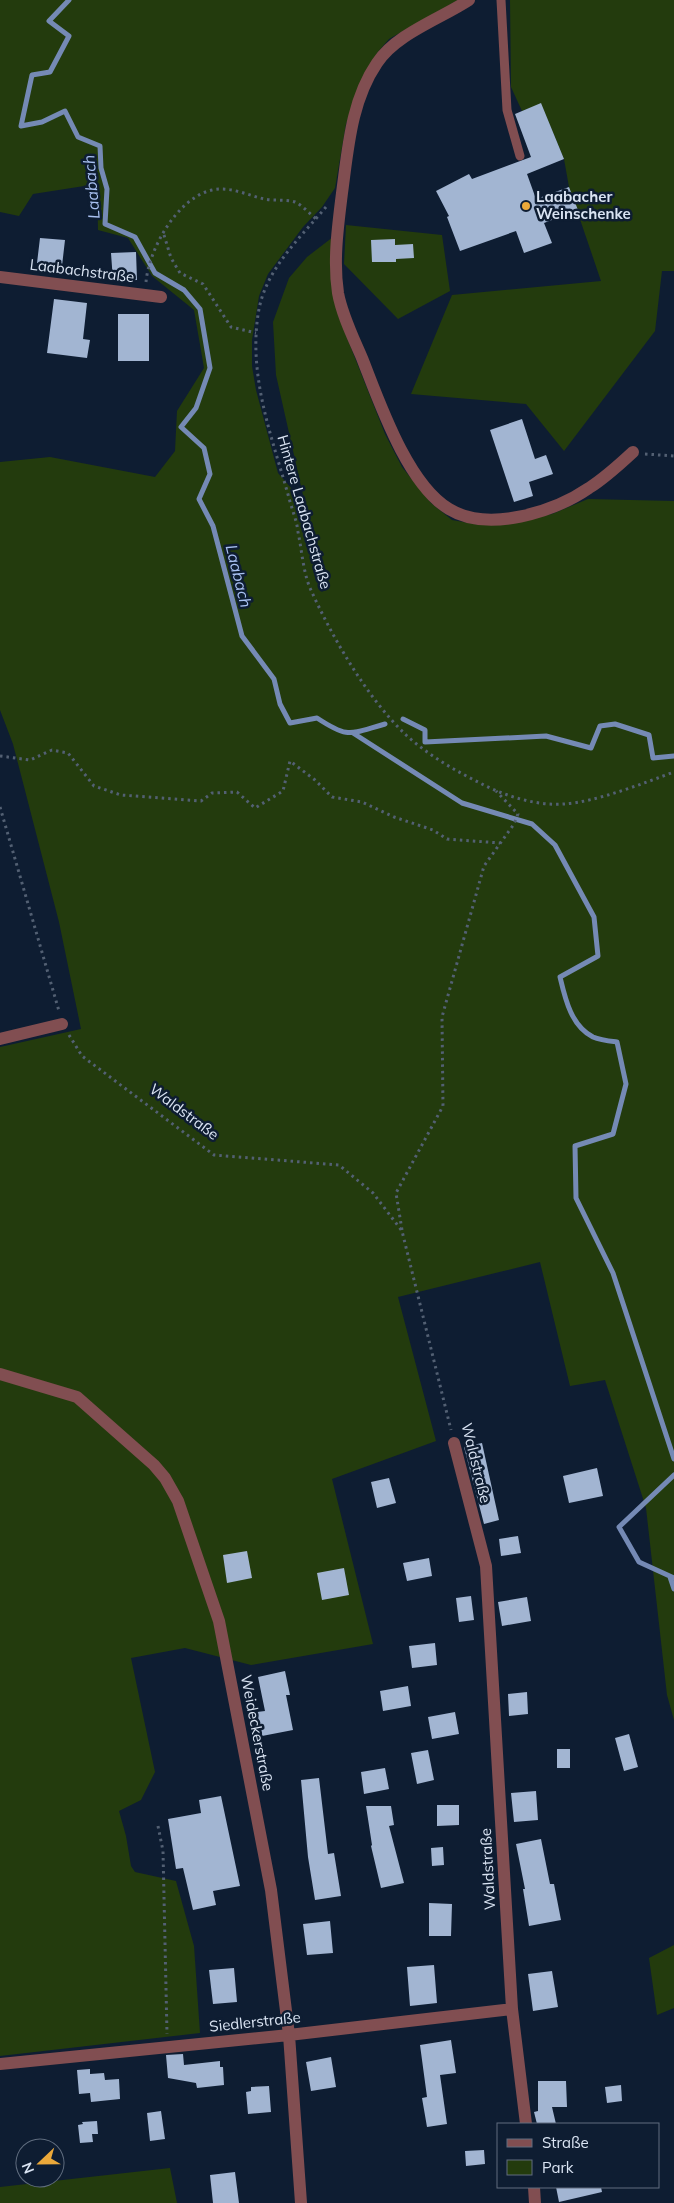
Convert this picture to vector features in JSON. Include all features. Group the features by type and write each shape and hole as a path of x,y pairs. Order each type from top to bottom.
{"street":[{"path":"469,0 391,45 376,64 358,104 350,130 337,239 338,294 346,319 392,433 414,473 435,497 449,509 470,517 489,519 513,518 534,513 559,505 589,488 633,452"},
{"name":"Laabachstraße","path":"0,277 161,297"},
{"path":"0,1039 62,1024"},
{"name":"Weideckerstraße","path":"0,1374 77,1397 154,1465 165,1478 178,1502 219,1621 271,1890 289,2035 301,2203"},
{"name":"Waldstraße","path":"454,1443 486,1566 512,2009 526,2123"},
{"name":"Siedlerstraße","path":"0,2064 289,2035 512,2009"},
{"path":"534,2188 535,2203"}],"lane":[{"path":"501,0 507,110 520,156"}],"path":[{"path":"147,274 173,217 196,196 213,190 237,191 265,200 295,202 316,219"},
{"name":"Hintere Laabachstraße","path":"327,206 276,267 260,306 256,333 259,381 266,420 298,529 302,560 310,587 349,662 405,734 454,770 495,791 535,802 566,804 640,784 674,772"},
{"path":"164,234 170,258 180,273 203,284 231,327 256,333"},
{"path":"633,452 674,456"},
{"path":"0,756 30,760 52,750 68,753 94,786 121,795 201,801 212,793 237,792 255,808 283,791 290,761 332,796 362,802 394,818 432,830 447,839 500,843"},
{"path":"402,1232 396,1193 444,1106 442,1017 484,866 514,824 518,814 495,791"},
{"name":"Waldstraße","path":"0,806 62,1024 82,1056 214,1155 339,1165 373,1193 402,1232 454,1443"},
{"path":"158,1826 163,1851 167,2047"}],"green space":[{"path":"0,0 458,0 389,39 377,53 356,94 346,124 335,188 268,274 259,296 252,340 252,366 256,390 278,473 305,504 276,375 273,322 289,278 307,257 333,237 338,315 385,434 402,467 431,503 452,520 480,525 507,524 552,514 588,499 674,501 674,1720 667,1695 646,1508 605,1380 570,1386 540,1262 398,1297 436,1441 332,1479 373,1644 251,1665 185,1648 131,1658 155,1772 141,1800 119,1811 126,1836 131,1866 135,1872 176,1881 194,1946 200,2033 0,2056 0,1047 81,1029 59,922 13,744 0,710 0,462 50,457 155,477 175,451 177,411 204,368 194,310 152,276 128,238 98,230 97,184 33,194 19,216 0,212"},
{"path":"510,0 674,0 674,271 662,271 655,331 564,451 526,404 411,394 452,295 601,281 569,187 564,159 541,104 522,111 511,87"},
{"path":"346,225 442,235 450,291 398,319 344,264"},
{"path":"674,1945 674,2008 657,2015 649,1958"},
{"path":"170,2168 177,2203 0,2203 0,2187 15,2185 15,2188 65,2188 65,2180"}],"building":[{"name":"Laabacher Weinschenke","path":"541,103 564,159 527,174 536,199 569,187 578,210 544,223 552,243 524,253 516,231 460,251 447,217 449,216 436,191 469,174 472,179 531,157 515,114"},
{"path":"40,238 65,240 62,266 37,263"},
{"path":"395,239 395,245 413,244 414,258 396,259 396,262 372,262 371,240"},
{"path":"136,252 137,280 113,281 111,253"},
{"path":"54,299 87,303 83,339 90,340 87,358 47,353"},
{"path":"118,314 149,314 149,361 118,361"},
{"path":"522,419 535,459 546,455 553,474 529,482 533,496 514,502 490,430"},
{"path":"482,1443 499,1520 484,1524 464,1447"},
{"path":"597,1468 603,1496 569,1503 563,1476"},
{"path":"389,1478 396,1503 377,1508 371,1482"},
{"path":"518,1536 521,1553 501,1556 499,1539"},
{"path":"247,1551 252,1578 227,1583 223,1555"},
{"path":"429,1558 432,1576 407,1581 403,1563"},
{"path":"344,1568 349,1595 322,1600 317,1573"},
{"path":"471,1596 474,1620 459,1622 456,1598"},
{"path":"527,1597 531,1621 502,1626 498,1602"},
{"path":"435,1643 437,1665 412,1668 409,1646"},
{"path":"285,1671 290,1695 286,1695 293,1730 262,1736 257,1712 265,1711 258,1677"},
{"path":"408,1686 411,1706 383,1711 380,1691"},
{"path":"527,1692 528,1714 509,1716 508,1694"},
{"path":"455,1712 459,1734 432,1739 428,1717"},
{"path":"629,1734 638,1767 624,1771 615,1738"},
{"path":"557,1749 570,1749 570,1768 557,1768"},
{"path":"428,1750 434,1780 417,1784 411,1753"},
{"path":"385,1768 389,1789 364,1794 361,1772"},
{"path":"319,1778 328,1854 334,1853 341,1896 315,1900 308,1857 301,1780"},
{"path":"536,1791 538,1820 514,1822 511,1793"},
{"path":"221,1796 240,1886 213,1891 216,1905 193,1910 183,1868 176,1869 168,1819 201,1813 199,1800"},
{"path":"437,1805 459,1805 459,1825 437,1826"},
{"path":"366,1806 391,1806 394,1825 389,1826 404,1883 381,1888 371,1846"},
{"path":"541,1839 550,1884 554,1884 561,1920 529,1926 523,1889 525,1889 516,1844"},
{"path":"443,1847 444,1865 432,1866 431,1848"},
{"path":"429,1903 452,1904 451,1936 429,1936"},
{"path":"330,1921 333,1953 307,1955 303,1924"},
{"path":"434,1965 437,2003 410,2006 407,1967"},
{"path":"234,1968 237,2002 213,2004 209,1970"},
{"path":"552,1971 558,2007 533,2011 528,1974"},
{"path":"451,2040 456,2073 440,2075 447,2124 427,2127 422,2098 427,2097 420,2045"},
{"path":"183,2054 184,2065 220,2061 220,2067 223,2067 224,2085 197,2088 196,2083 168,2078 166,2055"},
{"path":"331,2057 336,2087 311,2091 306,2062"},
{"path":"90,2069 90,2074 104,2073 105,2080 119,2079 120,2099 91,2102 90,2093 79,2094 77,2070"},
{"path":"538,2081 566,2081 567,2107 552,2107 556,2123 537,2123 534,2112 538,2111"},
{"path":"621,2085 622,2101 607,2103 605,2087"},
{"path":"269,2086 271,2112 248,2114 246,2092 251,2091 251,2087"},
{"path":"161,2111 165,2139 150,2141 147,2113"},
{"path":"97,2121 98,2134 92,2134 93,2142 80,2143 78,2125 83,2124 82,2122"},
{"path":"484,2150 485,2164 466,2166 465,2151"},
{"path":"235,2172 239,2203 213,2203 210,2175"},
{"path":"556,2188 601,2188 602,2192 559,2202"}],"waterway":[{"name":"Laabach","path":"69,0 49,21 69,36 50,72 32,75 21,126 42,122 65,111 78,137 100,146 101,168 107,189 105,224 135,237 155,273 184,290 200,309 210,368 196,408 181,427 204,448 210,474 199,499 213,526 242,636 274,679 280,704 290,723 317,718 336,729 349,733 385,724"},
{"name":"Laabach","path":"403,719 425,730 425,742 546,736 591,748 600,726 615,724 649,735 653,758 674,756"},
{"path":"353,733 462,803 532,824 555,845 594,917 598,956 560,977 570,1011 579,1026 593,1037 617,1042 626,1084 613,1134 575,1146 576,1198 613,1273 674,1459"},
{"path":"674,1475 619,1527 639,1562 674,1578"},
{"path":"670,1577 674,1589"}],"place":[{"name":"Laabacher Weinschenke","path":"526,206"}]}
